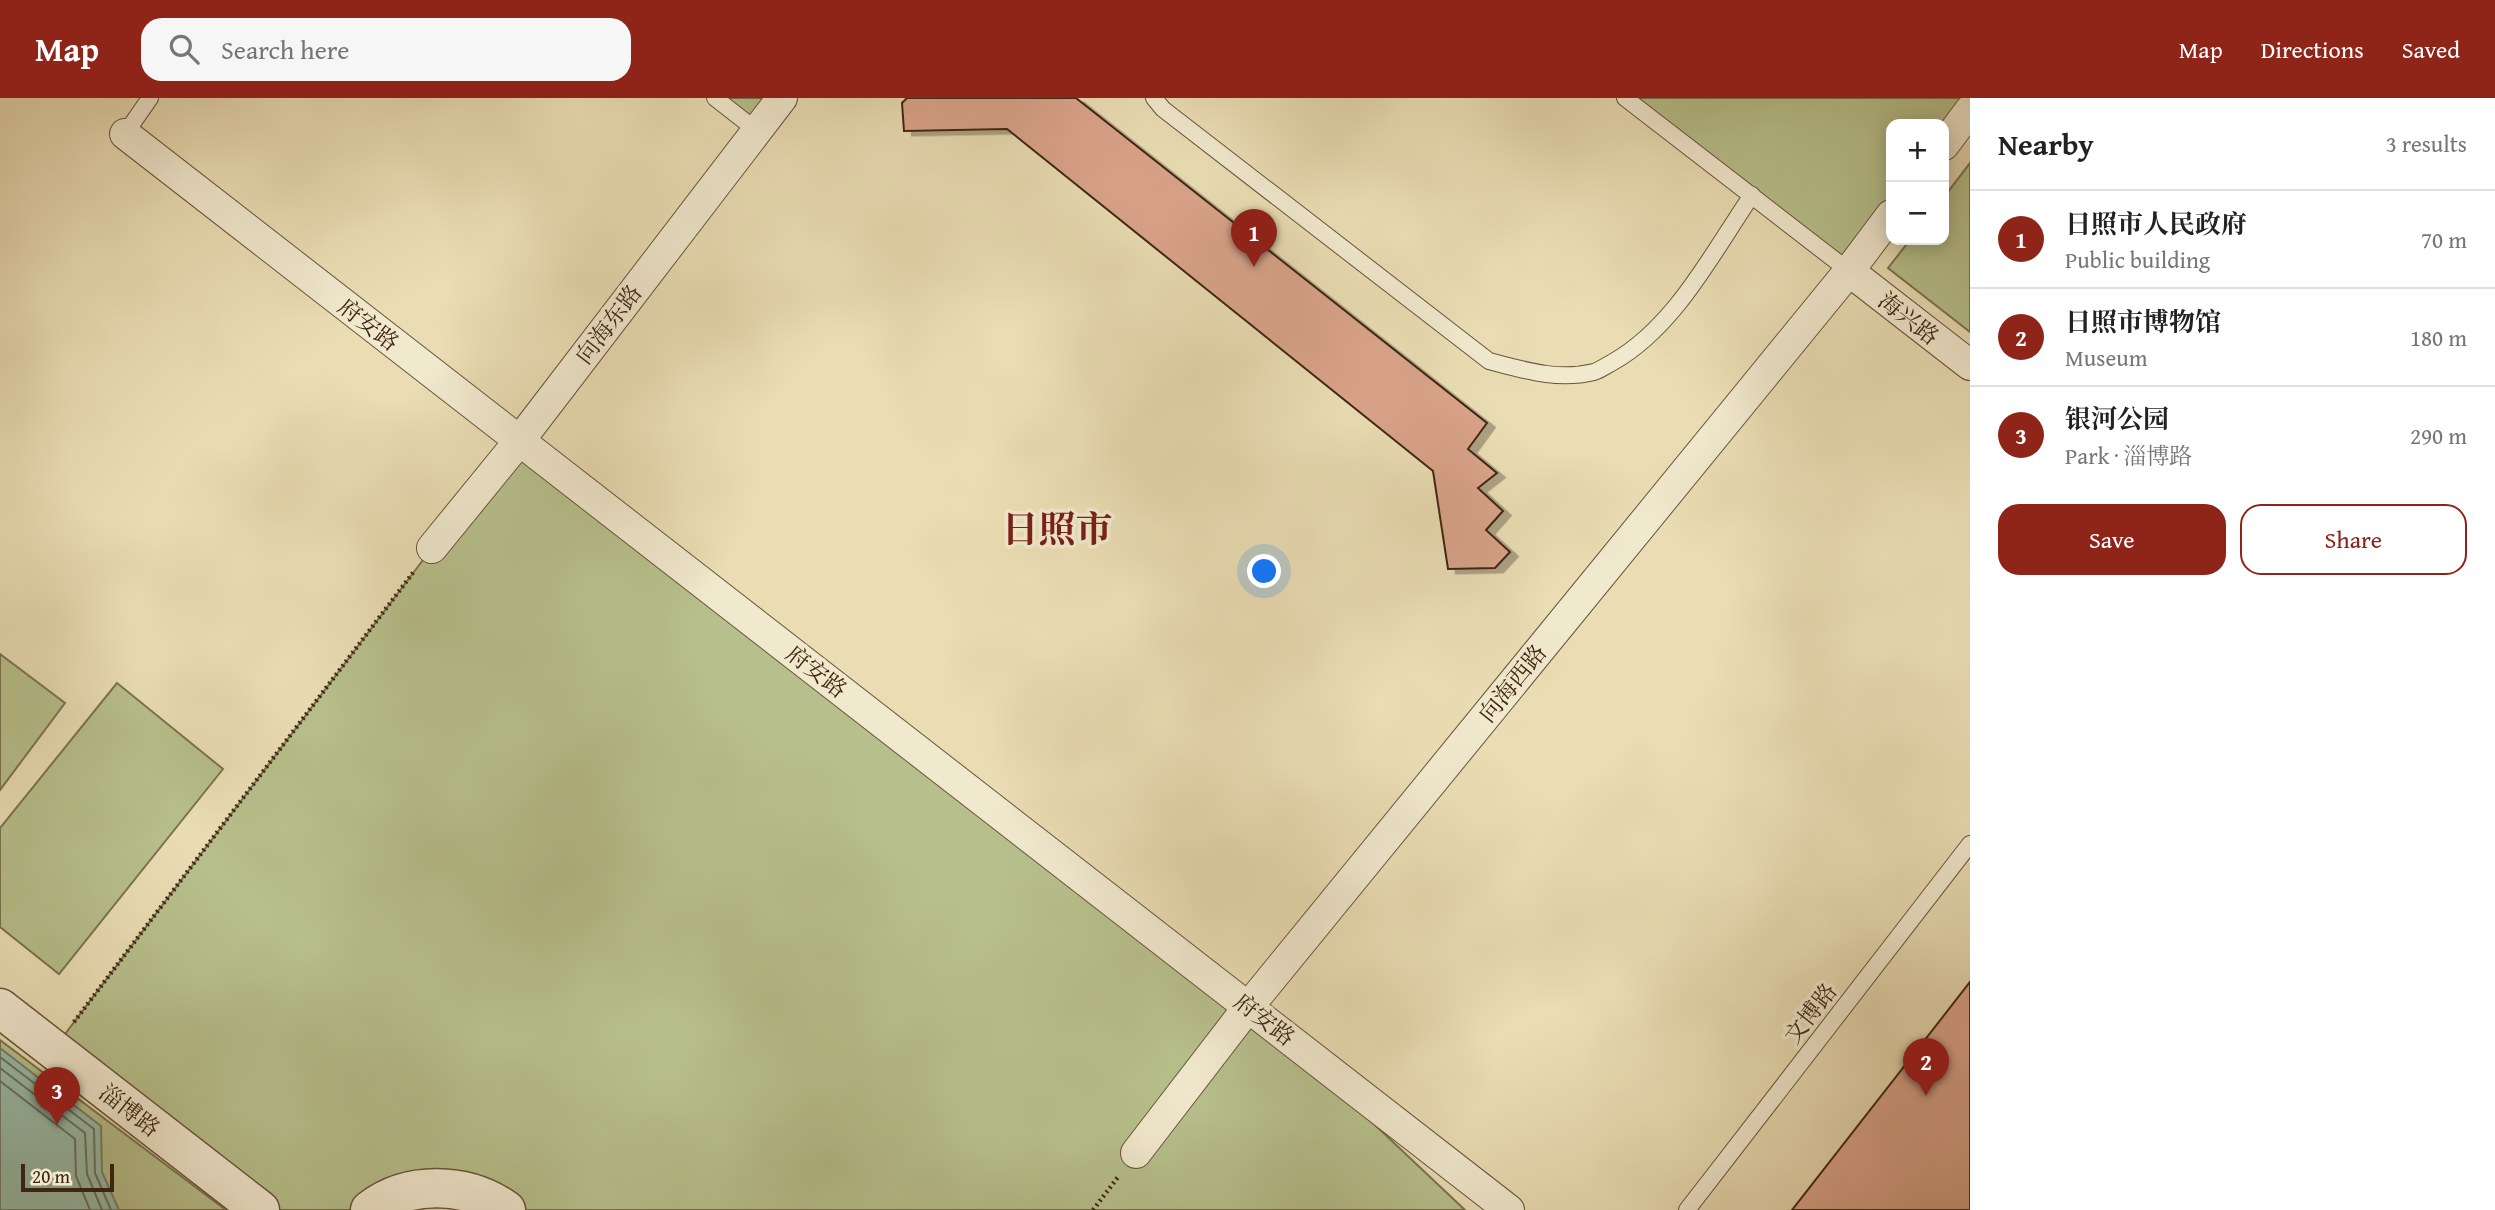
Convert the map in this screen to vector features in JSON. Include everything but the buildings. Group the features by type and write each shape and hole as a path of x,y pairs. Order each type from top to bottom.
{"street":[{"name":"向海东路","path":"432,548 520,440 782,98"},
{"path":"1949,138 1970,110"},
{"name":"府安路","path":"125,134 1509,1210"},
{"name":"向海西路","path":"1136,1153 1249,1006 1849,271 1886,222"},
{"name":"海兴路","path":"1849,271 1970,365"},
{"name":"淄博路","path":"0,1008 260,1210"},
{"path":"370,1210 378,1203 415,1189 455,1188 493,1200 506,1210"}],"lane":[{"path":"125,134 150,98"},
{"path":"715,98 756,130"},
{"path":"1154,98 1163,109 1489,361 1548,376 1595,372 1629,353 1659,327 1752,195"},
{"path":"1625,98 1849,271"},
{"name":"文博路","path":"1687,1210 1970,844"}],"path":[{"path":"53,1050 432,548"},
{"path":"1093,1210 1136,1153"}],"shaded area":[{"path":"715,98 782,98 756,130"},
{"path":"1624,98 1970,98 1949,119 1886,119 1886,222 1849,271"},
{"path":"1970,163 1970,332 1888,268 1906,245 1949,245 1949,190"},
{"path":"520,440 1249,1006 1465,1210 506,1210 493,1200 370,1210 260,1210 53,1050 432,548"},
{"path":"0,654 65,703 0,790"},
{"path":"117,683 223,769 59,974 0,927 0,828"},
{"path":"0,1040 226,1210 0,1210"}],"water":[{"path":"0,1048 101,1126 102,1172 119,1210 0,1210"}],"place":[{"name":"日照市人民政府","path":"1254,267"},
{"name":"日照市博物馆","path":"1926,1096"},
{"name":"银河公园","path":"57,1125"}],"district":[{"name":"日照市","path":"1057,528"}]}
